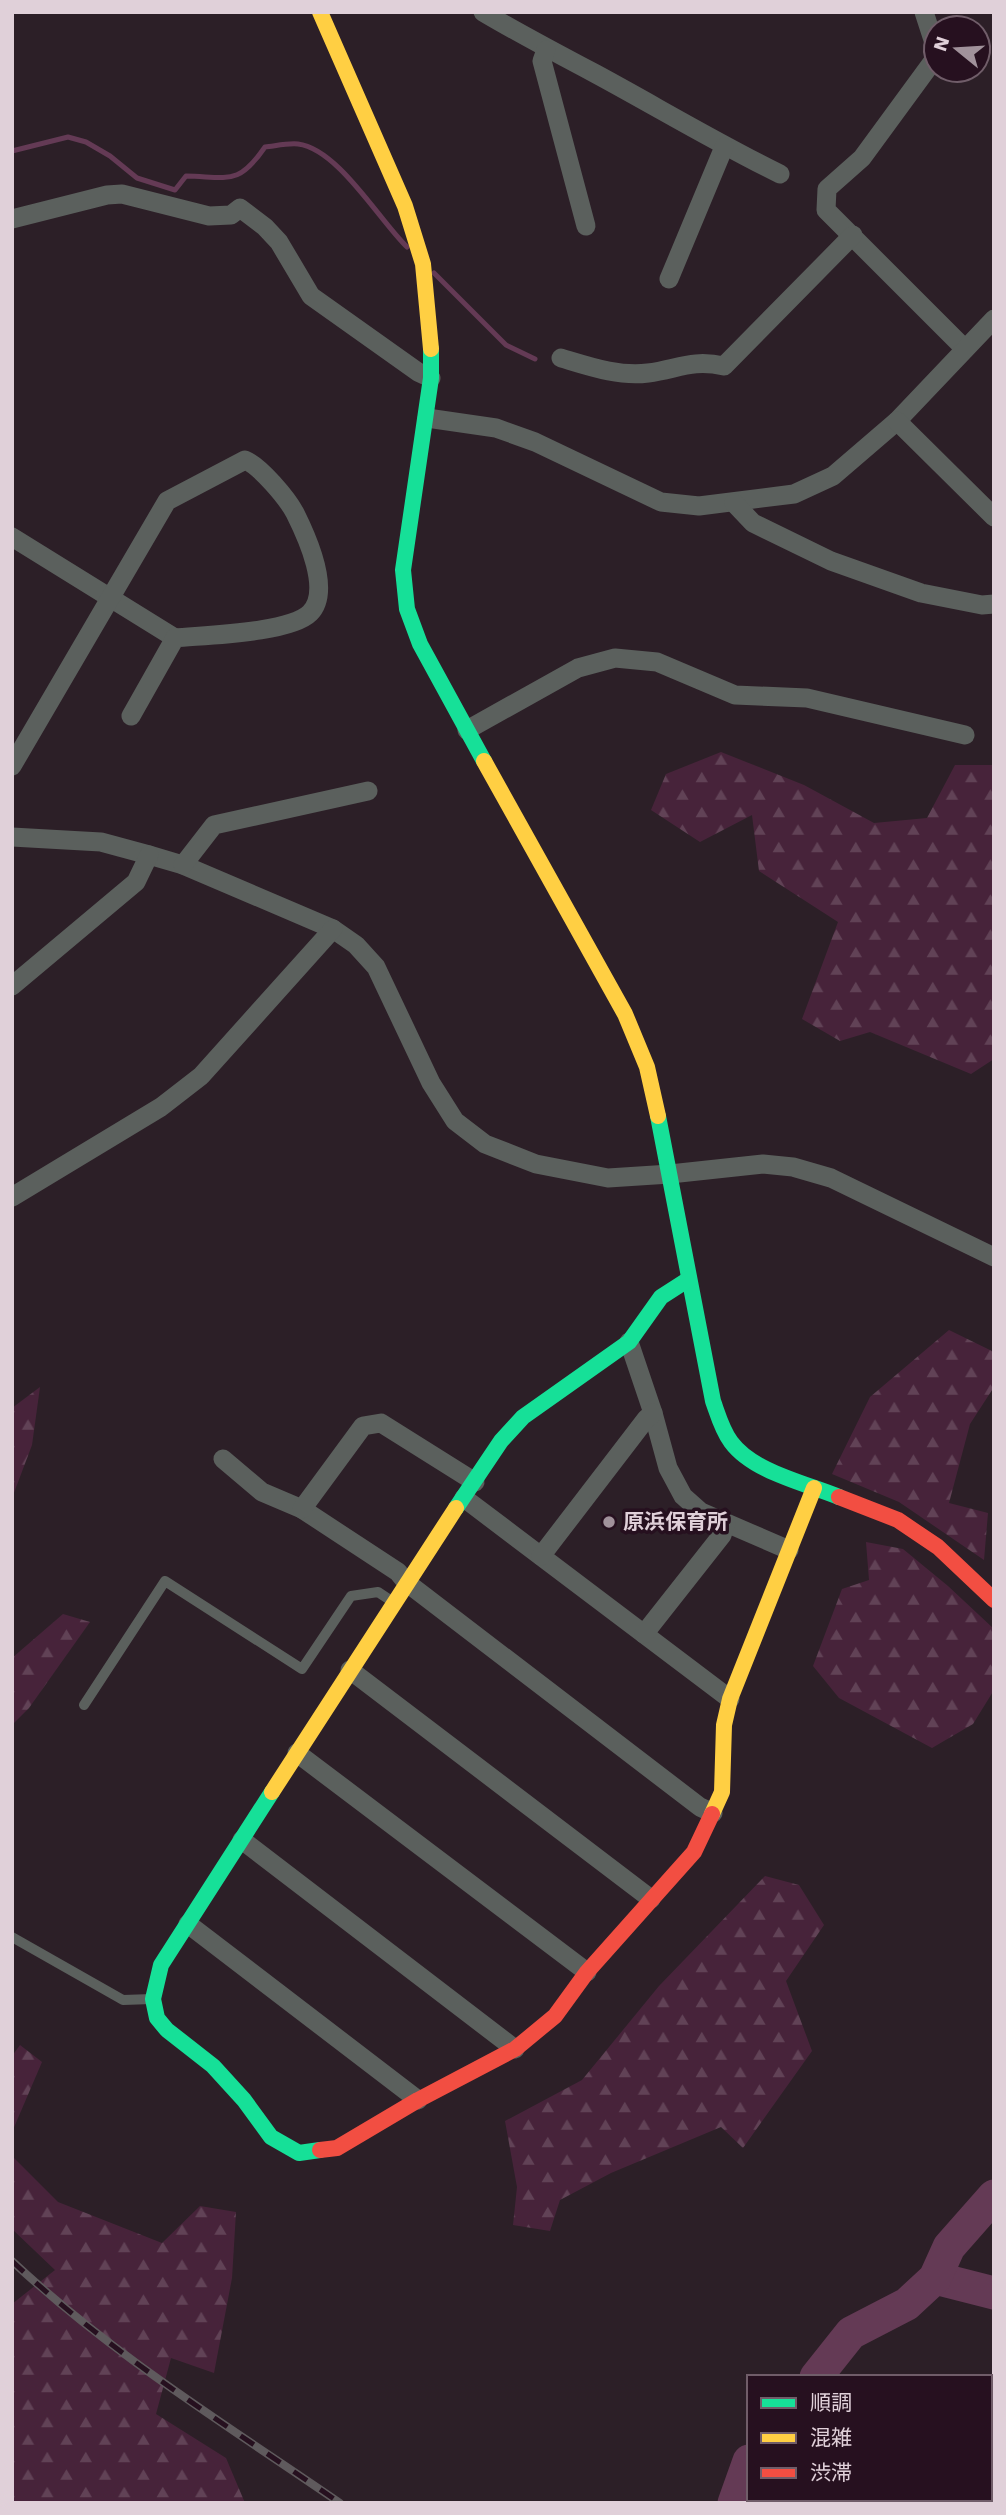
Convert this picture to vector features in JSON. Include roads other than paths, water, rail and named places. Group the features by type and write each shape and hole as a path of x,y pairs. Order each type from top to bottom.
{"street":[{"path":"320,12 405,205 423,264 431,344 431,378 403,569 407,610 420,643 625,1014 647,1068 713,1401 721,1426 733,1447 753,1463 898,1520 939,1547 994,1600"},
{"path":"483,12 546,50 724,147 780,174"},
{"path":"546,50 542,61 586,226"},
{"path":"922,76 862,158 827,189 826,210 965,349"},
{"path":"669,279 724,147"},
{"path":"12,219 122,194 209,216 231,215 240,208 265,227 279,242 311,296 418,372 431,378"},
{"path":"561,358 604,370 646,373 704,362 724,366 853,235"},
{"path":"427,418 496,428 535,442 661,502 699,506 794,494 833,476 897,421 992,324"},
{"path":"897,421 994,517"},
{"path":"12,537 111,597 175,638 288,626 310,614 319,597 318,574 294,511 256,464 245,460 167,501 111,597 12,766"},
{"path":"734,503 753,523 831,561 921,593 982,605 994,604"},
{"path":"131,716 175,638"},
{"path":"467,730 578,668 615,658 657,662 734,695 807,698 965,736"},
{"path":"183,865 214,825 368,791"},
{"path":"12,837 101,842 149,855 183,865 333,929 356,945 376,967 431,1083 455,1121 485,1144 536,1164 608,1178 763,1164 793,1167 831,1178 994,1257"},
{"path":"12,986 136,882 149,855"},
{"path":"12,1196 161,1107 201,1076 333,929"},
{"path":"689,1279 661,1297 629,1342 523,1417 501,1441 393,1602 161,1965 153,1998 157,2018 167,2030 213,2066 244,2100 271,2137 299,2153 337,2148 418,2100 515,2049 555,2016 587,1972 694,1852 722,1792 724,1725 730,1699 814,1488"},
{"path":"629,1342 668,1468 682,1496 701,1512 789,1550"},
{"path":"541,1556 653,1413"},
{"path":"302,1510 363,1426 381,1423 470,1490 541,1556 730,1699"},
{"path":"223,1460 262,1492 302,1510 398,1572 406,1582 699,1807 713,1813"},
{"path":"644,1634 722,1535 726,1523"},
{"path":"350,1670 651,1899"},
{"path":"297,1752 587,1972"},
{"path":"242,1839 515,2049"},
{"path":"188,1924 418,2100"}],"lane":[{"path":"84,1705 165,1581 302,1669 351,1596 378,1592 393,1602"},
{"path":"12,1937 123,2000 153,1998"}],"waterway":[{"path":"12,151 68,137 86,142 110,156 137,178 175,190 186,176 232,176 247,168 265,147 298,144 328,158 343,172 407,247"},
{"path":"434,273 506,345 535,359"},
{"path":"818,2375 851,2333 907,2304 935,2278 949,2247 994,2196"},
{"path":"935,2278 994,2293"},
{"path":"734,2503 747,2467"}],"railway":[{"path":"12,2261 50,2295 130,2358 340,2503"}],"place":[{"name":"原浜保育所","path":"609,1522"}]}
